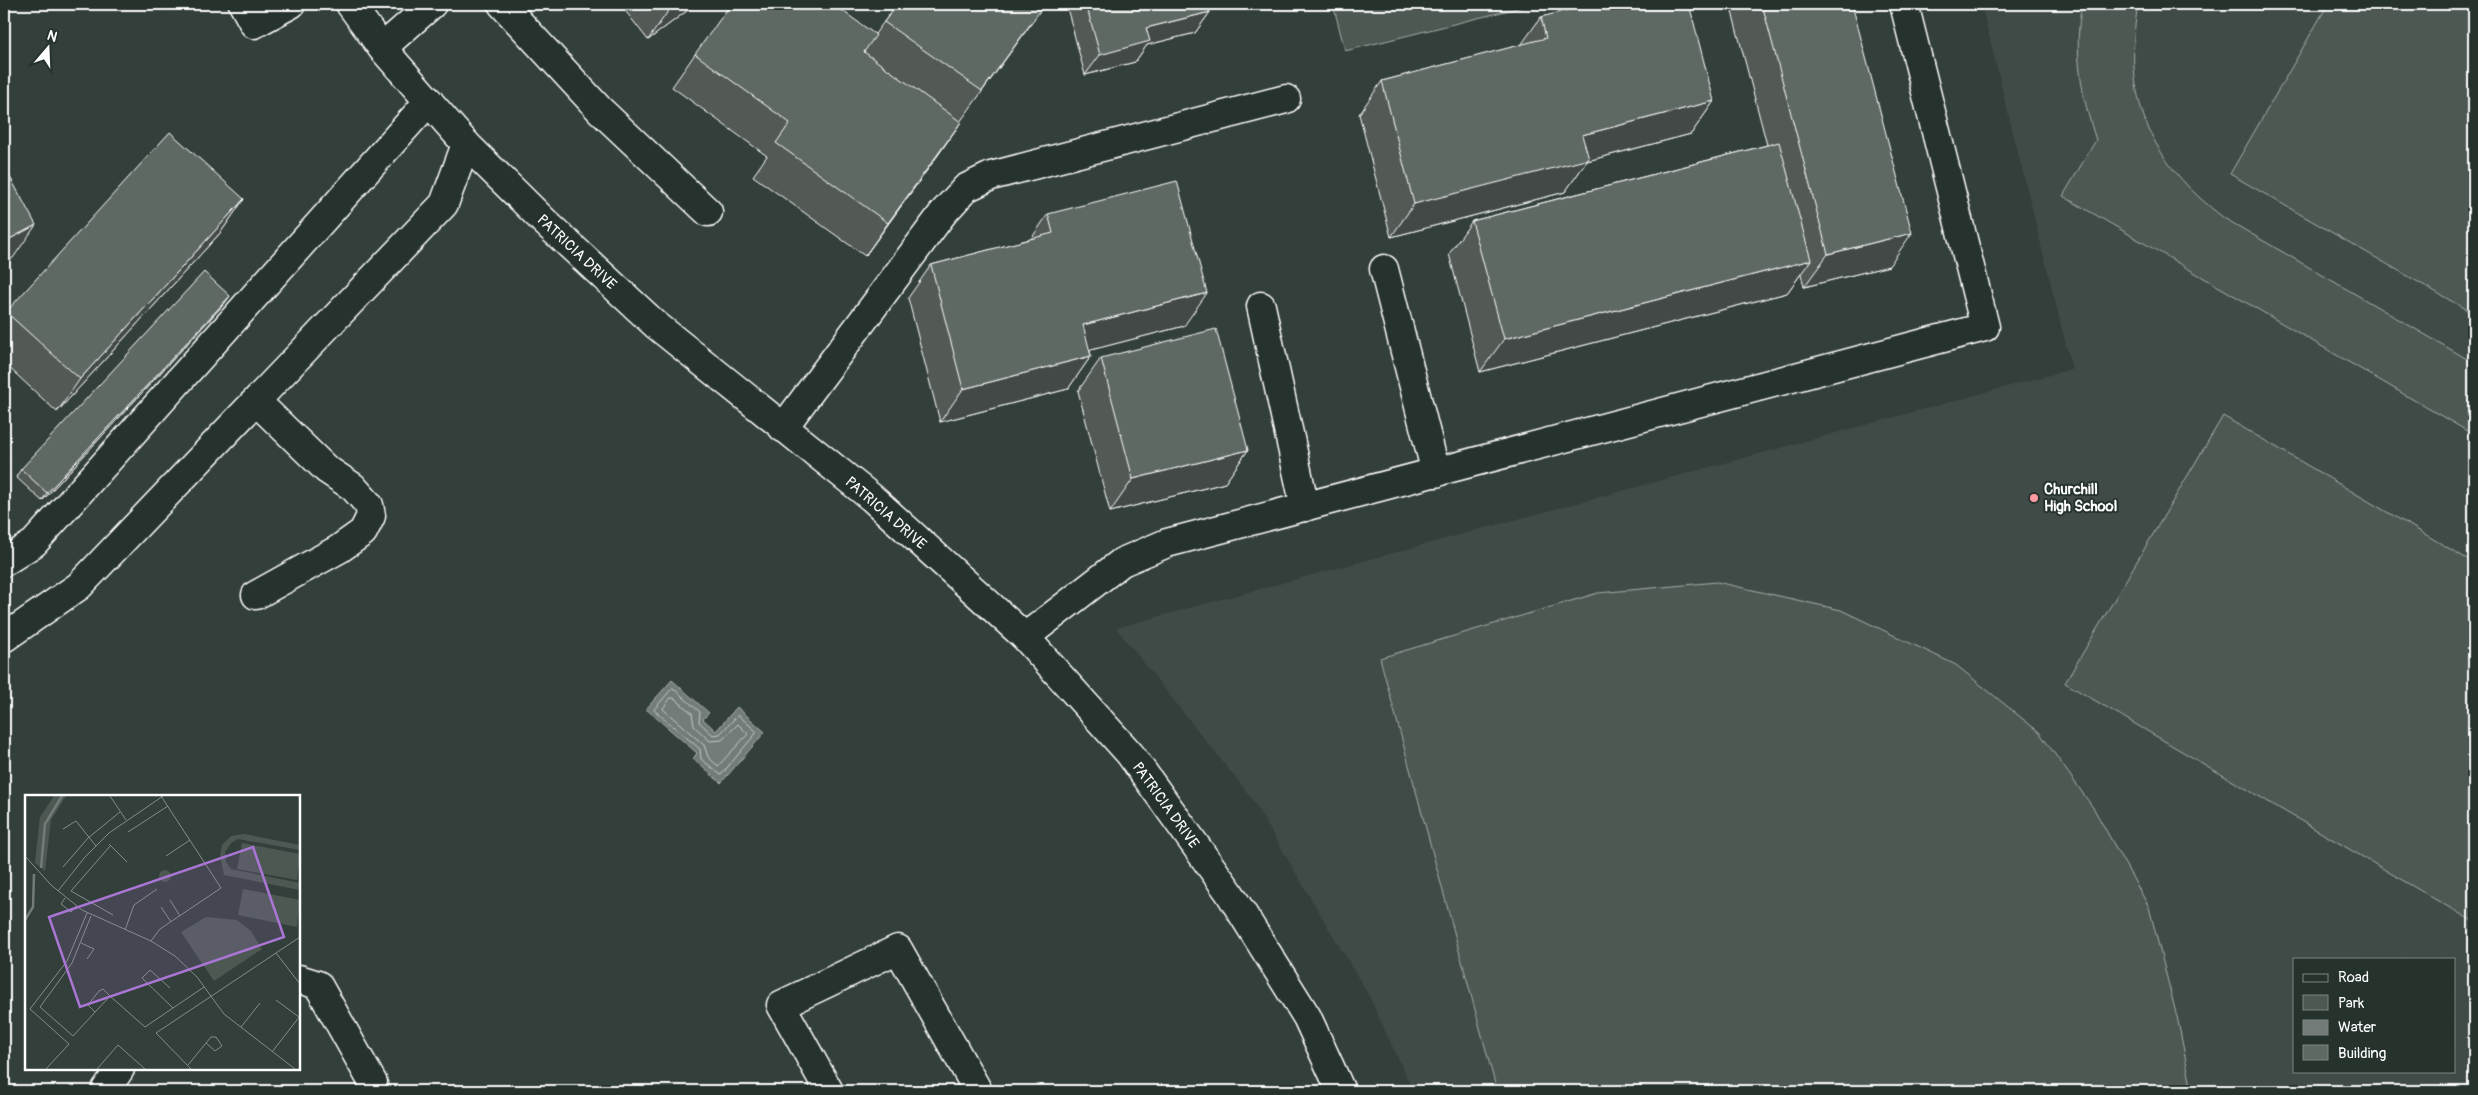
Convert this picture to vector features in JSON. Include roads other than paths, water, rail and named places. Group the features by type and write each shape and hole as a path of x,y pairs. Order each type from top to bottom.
{"street":[{"path":"243,4 254,24 291,4"},
{"name":"PATRICIA DRIVE","path":"350,4 382,48 466,144 546,223 656,325 872,498 1025,637 1130,754 1229,892 1307,1017 1341,1091"},
{"path":"382,48 432,4"},
{"path":"502,4 600,110 708,212"},
{"path":"1025,637 1122,562 1166,544 1985,327 1904,4"},
{"path":"783,428 943,213 966,188 991,176 1286,99"},
{"path":"4,562 34,543 429,101"},
{"path":"4,638 79,586 444,204 466,144"},
{"path":"1384,269 1436,473"},
{"path":"1260,306 1305,507"},
{"path":"256,401 326,469 353,487 369,505 371,516 363,532 339,549 256,595"},
{"path":"829,1091 781,1005 898,949 978,1091"},
{"path":"300,979 318,985 370,1089"},
{"path":"105,1091 119,1070"}],"water":[{"path":"672,680 709,713 703,719 716,731 737,707 765,732 721,783 693,759 697,753 646,709"}],"place":[{"name":"Churchill High School","path":"2034,498"}]}
